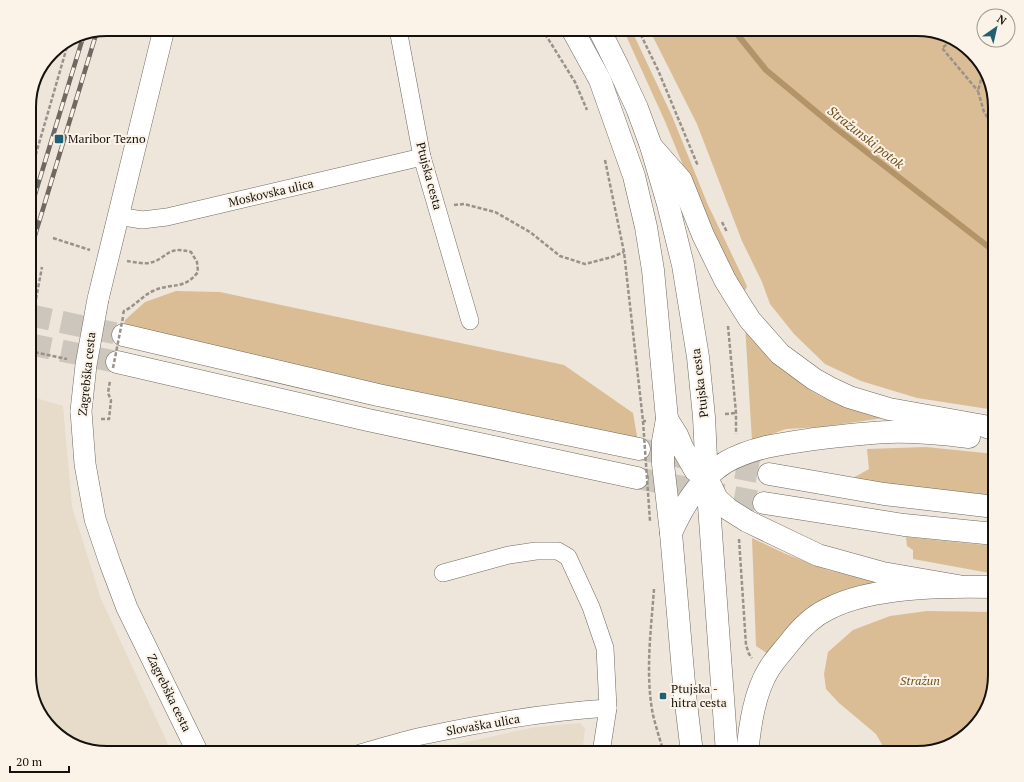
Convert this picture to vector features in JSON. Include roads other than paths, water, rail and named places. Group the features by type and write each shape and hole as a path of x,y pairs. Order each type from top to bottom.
{"main road":[{"path":"576,36 600,80 634,176 646,227 653,270 667,419 663,442 661,531 691,746"},
{"name":"Ptujska cesta","path":"603,36 637,108 651,146 668,204 684,273 698,357 704,409 707,478 726,746"},
{"path":"651,146 681,180 703,236 725,280 741,306 750,320 780,354 814,379 832,390 849,397 888,409 988,427"},
{"path":"123,326 378,395 639,449"},
{"path":"115,365 637,478"},
{"path":"667,419 677,434 683,449 695,470 707,478 717,499 728,509 759,528 818,555 883,573 958,586"},
{"path":"661,531 707,478 726,462 778,444 891,432 942,434 988,439"},
{"path":"769,474 884,494 988,506"},
{"path":"764,503 904,525 988,533"},
{"path":"748,746 750,728 757,698 768,670 802,628 827,609 854,598 902,590 958,586 988,587"}],"street":[{"name":"Zagrebška cesta","path":"162,36 98,299 86,365 90,415 85,464 93,511 107,556 126,608 195,746"},
{"name":"Ptujska cesta","path":"399,36 422,157 470,321"},
{"name":"Moskovska ulica","path":"118,216 142,220 167,217 422,157"},
{"path":"443,573 509,555 536,551 558,551 568,557 591,607 605,648 608,708 602,746"},
{"name":"Slovaška ulica","path":"386,746 426,735 530,716 575,710 608,708"}],"waterway":[{"name":"Stražunski potok","path":"739,36 766,70 837,129 988,247"}],"tunnel":[{"path":"36,316 123,335"},
{"path":"36,345 117,362"},
{"path":"639,449 769,474"},
{"path":"637,478 764,503"}],"railway":[{"path":"36,232 95,37"},
{"path":"36,191 82,40"}],"place":[{"name":"Maribor Tezno","path":"59,139"},
{"name":"Ptujska - hitra cesta","path":"663,696"}],"park label":[{"name":"Stražun","path":"920,681"}]}
